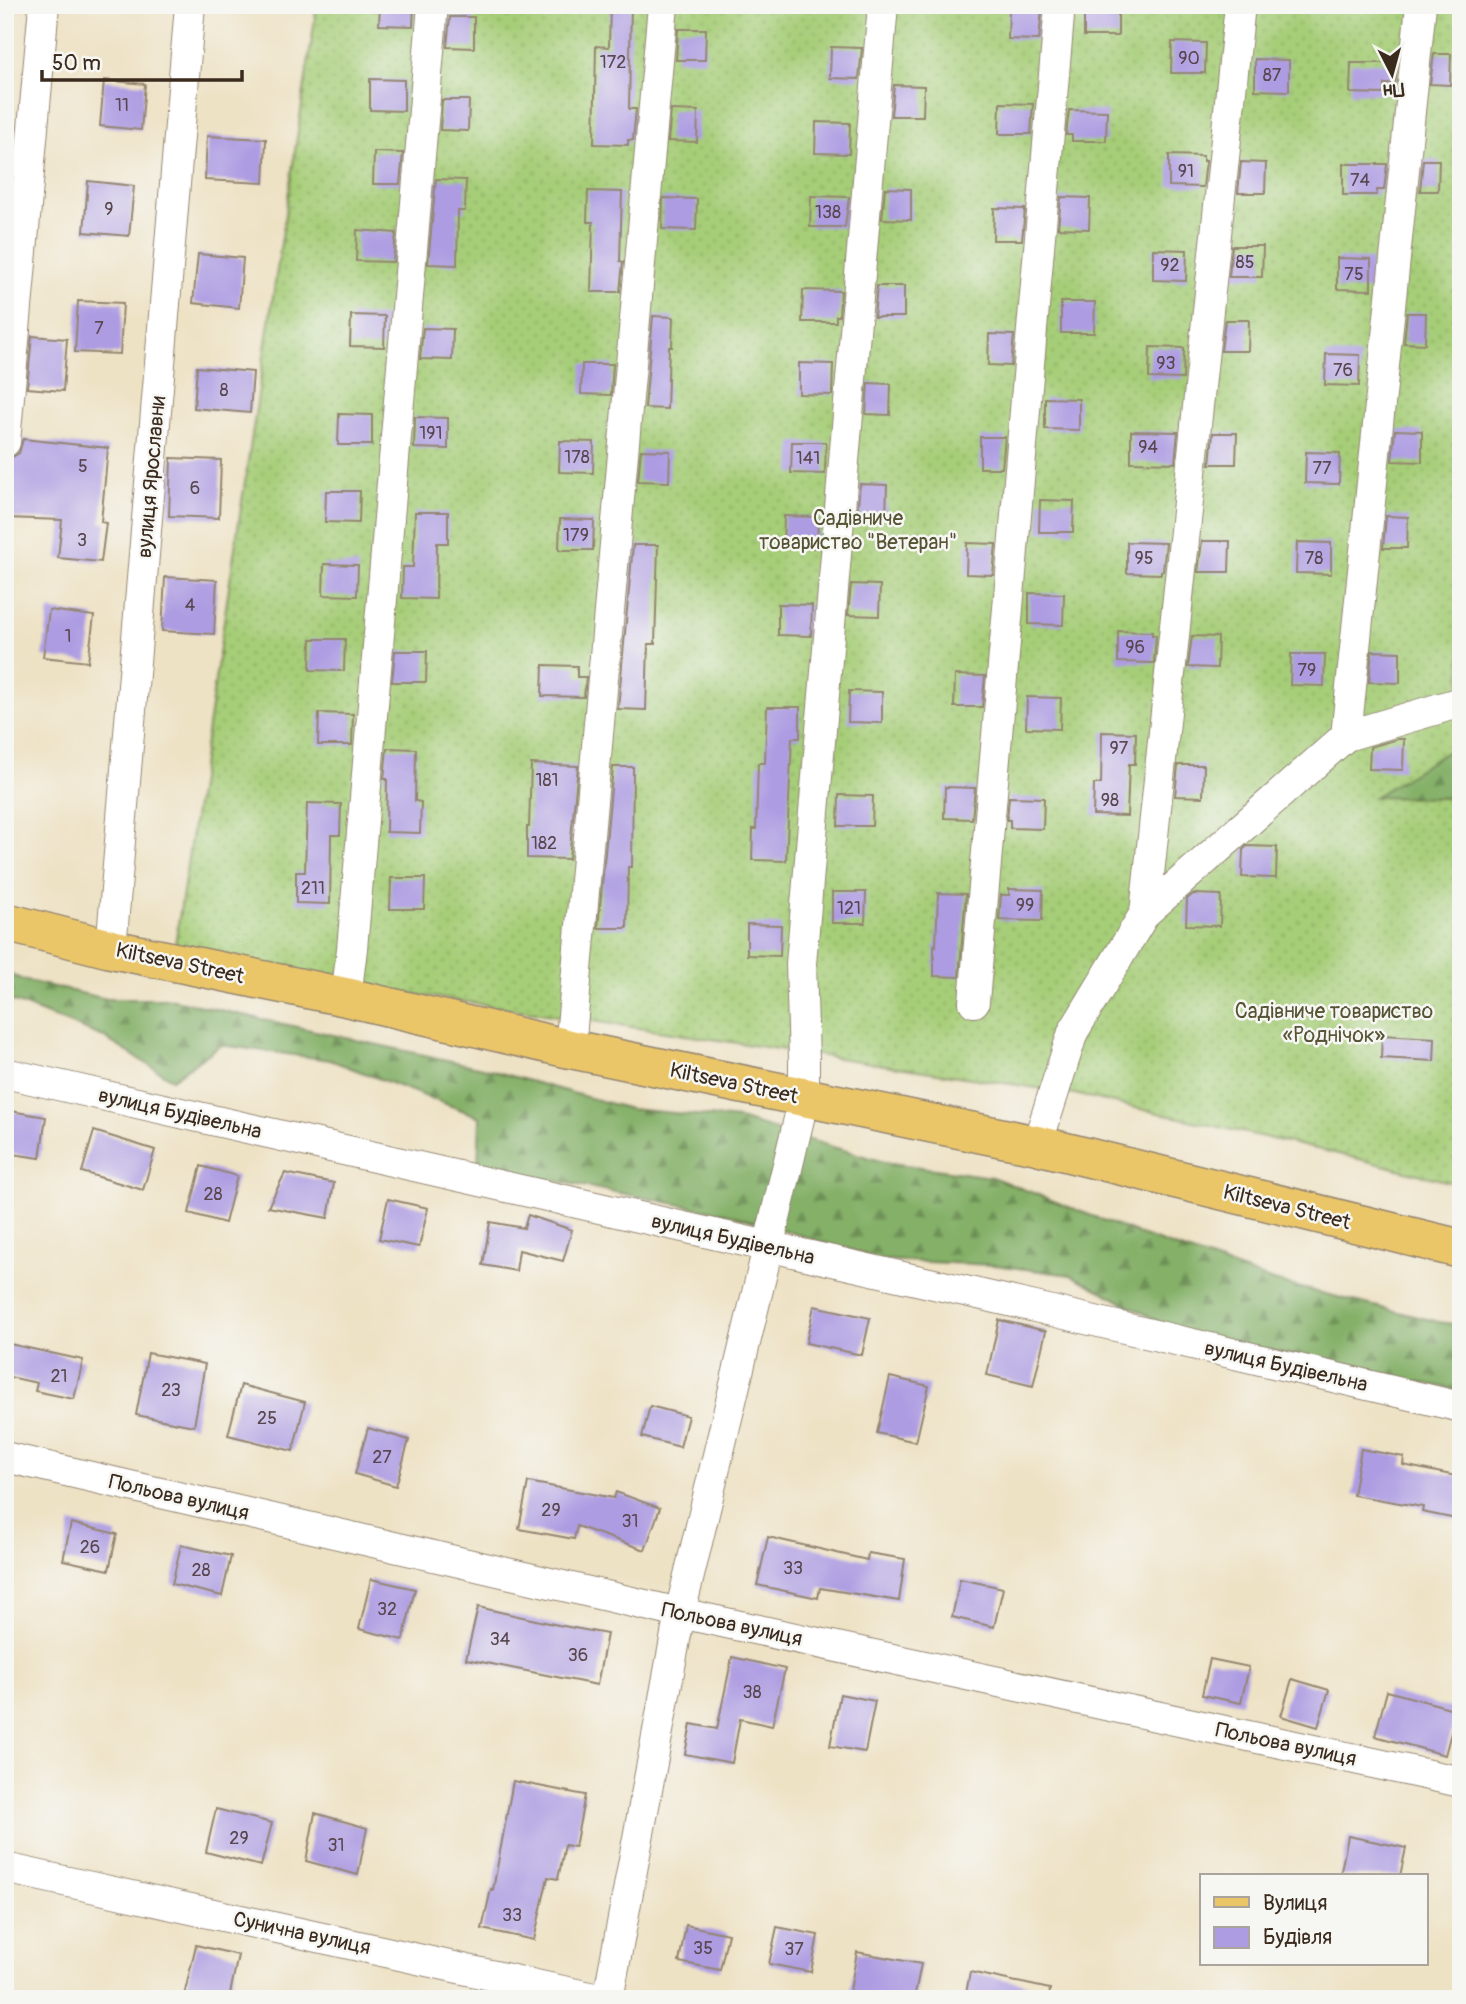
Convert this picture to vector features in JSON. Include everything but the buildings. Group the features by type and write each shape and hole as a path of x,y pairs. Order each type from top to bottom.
{"main road":[{"name":"Kiltseva Street","path":"5,922 111,949 345,997 570,1049 1037,1146 1461,1249"}],"street":[{"path":"5,442 44,5"},
{"name":"вулиця Ярославни","path":"111,949 190,5"},
{"path":"345,997 433,5"},
{"path":"570,1049 663,5"},
{"path":"608,1999 680,1613 804,1098 801,964 883,5"},
{"path":"974,1002 1060,5"},
{"path":"1145,914 1240,5"},
{"path":"1346,736 1421,5"},
{"path":"1037,1146 1073,1032 1145,914 1346,736 1461,702"},
{"name":"вулиця Будівельна","path":"5,1073 1461,1407"},
{"name":"Польова вулиця","path":"5,1457 680,1613 1461,1782"},
{"name":"Сунична вулиця","path":"5,1868 599,1999"}],"green space":[{"name":"Садівниче товариство \"Ветеран\"","path":"317,5 1461,5 1461,745 1376,797 1461,798 1461,1185 1343,1155 1070,1093 173,958"},
{"path":"1461,743 1461,798 1374,797"},
{"path":"5,972 23,980 107,999 170,999 483,1068 630,1109 739,1119 884,1162 992,1177 1146,1237 1273,1281 1461,1325 1461,1391 1175,1330 1071,1275 994,1265 882,1260 729,1214 478,1166 480,1117 330,1060 221,1045 172,1079 101,1036 5,998"}],"park label":[{"name":"Садівниче товариство «Роднічок»","path":"1334,1023"}]}
